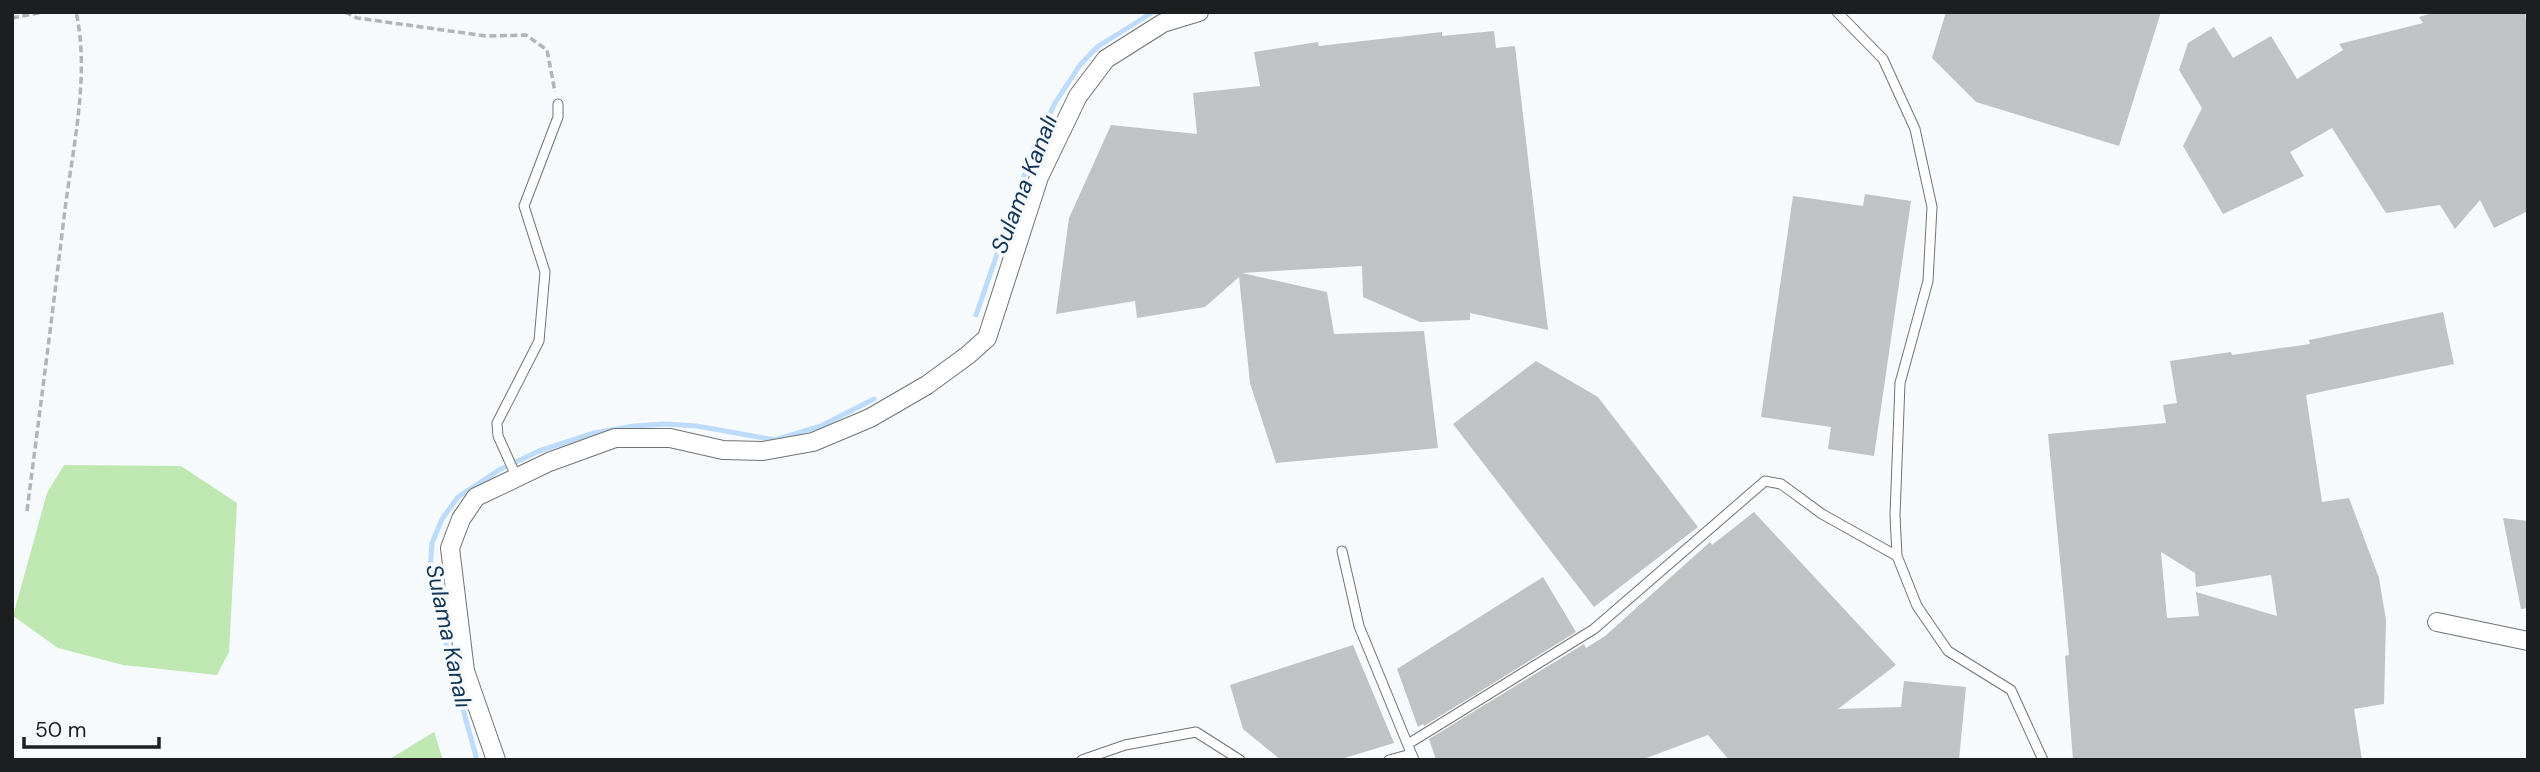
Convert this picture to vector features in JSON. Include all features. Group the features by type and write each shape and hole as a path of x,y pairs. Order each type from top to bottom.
{"street":[{"path":"496,760 465,671 450,548 461,519 477,497 549,462 615,438 670,438 723,450 763,451 813,442 870,418 927,385 987,338 1039,177 1078,96 1106,60 1163,23 1199,12"},
{"path":"2437,622 2528,640"}],"lane":[{"path":"1837,12 1883,60 1915,129 1932,207 1928,281 1900,383 1895,515 1897,556 1917,606 1948,651 2011,690 2043,760"},
{"path":"517,478 498,436 497,423 539,341 545,272 524,206 558,117 558,104"},
{"path":"1408,744 1594,629 1765,481 1781,484 1822,514 1897,556"},
{"path":"1342,551 1359,625 1413,757 1389,760"},
{"path":"1082,760 1125,745 1196,732 1240,760"}],"path":[{"path":"12,18 44,12"},
{"path":"27,511 75,134 82,62 76,12"},
{"path":"345,12 357,18 486,36 526,35 547,50 558,104"}],"green space":[{"path":"64,465 181,466 237,503 229,652 217,675 123,665 58,648 13,616 47,493"},
{"path":"434,732 443,760 388,760"}],"building":[{"path":"1946,12 2161,12 2119,146 1976,102 1932,58"},
{"path":"2436,12 2525,12 2528,38 2528,211 2494,228 2480,200 2455,229 2440,205 2386,213 2332,128 2290,152 2304,176 2223,214 2183,146 2202,108 2179,70 2188,43 2214,27 2233,58 2271,36 2297,79 2343,50 2339,44 2423,23 2419,17"},
{"path":"1494,31 1496,48 1515,46 1548,330 1470,313 1470,320 1420,322 1363,297 1362,266 1242,273 1327,292 1334,334 1424,331 1438,448 1276,463 1250,383 1239,277 1205,307 1137,318 1135,301 1056,314 1069,218 1111,125 1197,134 1193,93 1260,86 1254,52 1318,42 1319,46 1442,32 1442,36"},
{"path":"1865,194 1911,201 1874,456 1828,449 1831,427 1761,417 1793,196 1863,206"},
{"path":"2443,312 2454,364 2306,395 2322,502 2349,498 2379,578 2386,620 2384,704 2354,709 2362,760 2073,760 2065,656 2069,655 2048,434 2166,423 2163,405 2177,403 2170,361 2310,344 2309,340","holes":["2161,552 2195,573 2196,587 2271,575 2277,616 2196,592 2199,616 2167,618"]},
{"path":"1536,361 1598,397 1698,527 1594,607 1453,424"},
{"path":"1754,512 1896,665 1838,709 1901,707 1904,681 1966,687 1959,760 1729,760 1708,735 1641,760 1436,760 1429,739 1584,644 1586,648 1605,636 1710,542 1712,545"},
{"path":"2503,518 2528,521 2528,608 2521,609"},
{"path":"1543,577 1576,632 1424,726 1423,724 1418,727 1397,669"},
{"path":"1353,645 1394,743 1338,760 1281,760 1243,729 1230,685"}],"waterway":[{"name":"Sulama Kanalı","path":"976,315 1034,147 1055,103 1080,65 1097,47 1153,12"},
{"name":"Sulama Kanalı","path":"477,760 451,666 430,571 432,543 442,519 458,497 499,470 539,451 594,433 665,424 697,426 775,440 821,426 874,399"}]}
